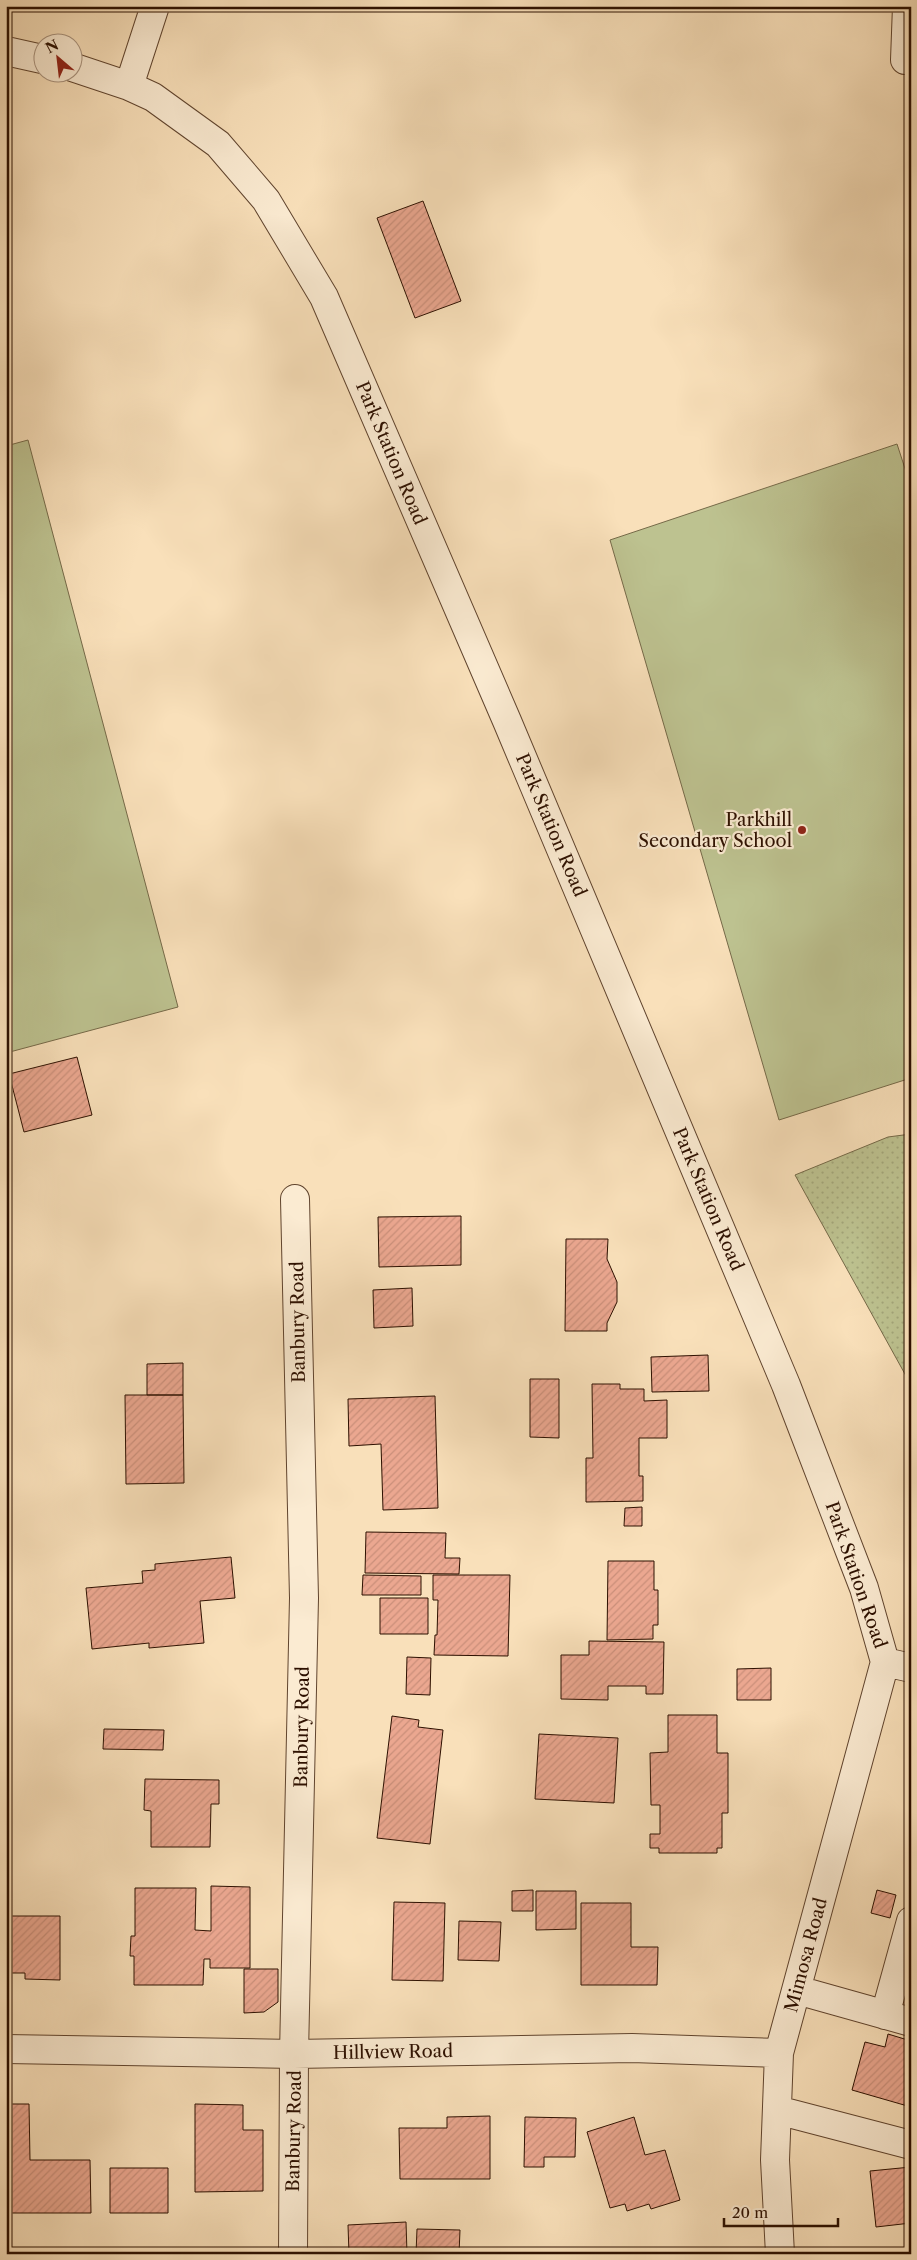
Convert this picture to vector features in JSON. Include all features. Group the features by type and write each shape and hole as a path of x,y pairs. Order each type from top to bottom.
{"street":[{"path":"129,86 154,6"},
{"path":"905,60 907,6"},
{"path":"6,51 32,57"},
{"name":"Park Station Road","path":"82,70 129,86 154,97 218,144 266,200 324,297 503,712 786,1385 864,1588 898,1665"},
{"name":"Banbury Road","path":"293,2254 294,2054 304,1598 295,1199"},
{"name":"Mimosa Road","path":"780,2254 775,2160 779,2053 898,1665"},
{"path":"885,2015 911,1921"},
{"path":"797,1990 911,2022"},
{"name":"Hillview Road","path":"6,2049 294,2054 632,2048 779,2053"},
{"path":"777,2110 911,2145"}],"green space":[{"path":"28,440 178,1007 6,1053 6,446"},
{"path":"897,444 911,487 911,1078 779,1120 610,540"},
{"path":"911,1134 911,1385 795,1175 888,1137"}],"building":[{"path":"423,201 461,301 415,318 377,218"},
{"path":"77,1057 92,1115 24,1132 9,1074"},
{"path":"461,1216 461,1265 379,1267 378,1217"},
{"path":"566,1239 608,1239 607,1259 617,1282 617,1302 607,1323 607,1331 565,1331"},
{"path":"412,1288 413,1326 374,1328 373,1290"},
{"path":"708,1355 709,1391 652,1392 651,1357"},
{"path":"183,1363 183,1395 147,1395 147,1364"},
{"path":"6,1371 9,1371 9,1439 6,1439"},
{"path":"530,1379 559,1379 559,1438 530,1437"},
{"path":"592,1384 620,1384 620,1389 644,1389 644,1401 667,1400 667,1438 639,1438 639,1476 643,1476 643,1501 586,1502 586,1458 593,1458"},
{"path":"125,1395 183,1395 184,1483 126,1484"},
{"path":"435,1396 438,1508 383,1510 381,1444 349,1446 348,1399"},
{"path":"642,1507 642,1526 624,1526 625,1508"},
{"path":"366,1532 446,1533 445,1558 460,1558 459,1574 365,1573"},
{"path":"231,1557 235,1598 200,1601 204,1643 149,1648 149,1643 92,1649 86,1588 143,1583 142,1571 155,1570 155,1564"},
{"path":"608,1561 654,1561 654,1590 658,1590 658,1625 653,1625 653,1639 607,1640"},
{"path":"363,1575 421,1576 421,1595 362,1595"},
{"path":"433,1575 510,1575 508,1656 434,1655 435,1635 437,1635 438,1600 433,1600"},
{"path":"380,1598 428,1598 428,1634 380,1634"},
{"path":"589,1641 664,1642 663,1694 646,1694 646,1686 608,1686 608,1700 561,1699 561,1655 589,1655"},
{"path":"407,1657 431,1658 430,1695 406,1694"},
{"path":"771,1668 771,1700 737,1700 737,1669"},
{"path":"668,1715 717,1715 717,1753 728,1753 728,1813 722,1813 722,1848 717,1848 717,1853 659,1853 659,1848 650,1848 650,1834 660,1834 660,1805 651,1805 650,1753 668,1752"},
{"path":"392,1716 419,1720 418,1727 443,1730 430,1844 377,1838"},
{"path":"104,1729 164,1730 163,1750 103,1749"},
{"path":"539,1734 618,1738 614,1803 535,1799"},
{"path":"145,1779 219,1780 219,1804 211,1804 210,1847 151,1847 151,1811 144,1810"},
{"path":"211,1886 250,1887 250,1968 210,1968 210,1959 204,1959 203,1985 134,1985 134,1956 130,1956 131,1936 135,1936 135,1888 196,1888 195,1930 211,1931"},
{"path":"533,1890 533,1911 512,1911 512,1891"},
{"path":"877,1890 896,1895 890,1918 871,1913"},
{"path":"536,1891 576,1891 576,1929 536,1930"},
{"path":"394,1902 445,1903 443,1981 392,1980"},
{"path":"581,1903 631,1903 631,1947 658,1947 657,1985 581,1985"},
{"path":"6,1916 60,1916 60,1980 25,1979 25,1973 6,1973"},
{"path":"459,1921 501,1922 499,1961 458,1960"},
{"path":"244,1969 278,1969 278,2002 264,2012 244,2013"},
{"path":"888,2034 911,2041 911,2107 852,2090 865,2042 885,2047"},
{"path":"6,2104 29,2104 30,2160 90,2160 91,2213 6,2213"},
{"path":"195,2104 243,2105 243,2130 263,2130 263,2191 195,2192"},
{"path":"490,2116 490,2179 400,2179 399,2128 447,2128 447,2117"},
{"path":"525,2117 576,2118 575,2157 544,2157 544,2167 524,2167"},
{"path":"634,2117 645,2155 665,2150 680,2200 651,2209 649,2204 627,2211 625,2204 610,2208 587,2132"},
{"path":"911,2167 911,2223 876,2227 870,2171"},
{"path":"110,2168 168,2168 168,2213 110,2213"},
{"path":"406,2222 407,2254 349,2254 348,2225"},
{"path":"417,2229 460,2230 459,2254 416,2254"}],"place":[{"name":"Parkhill Secondary School","path":"802,830"}]}
